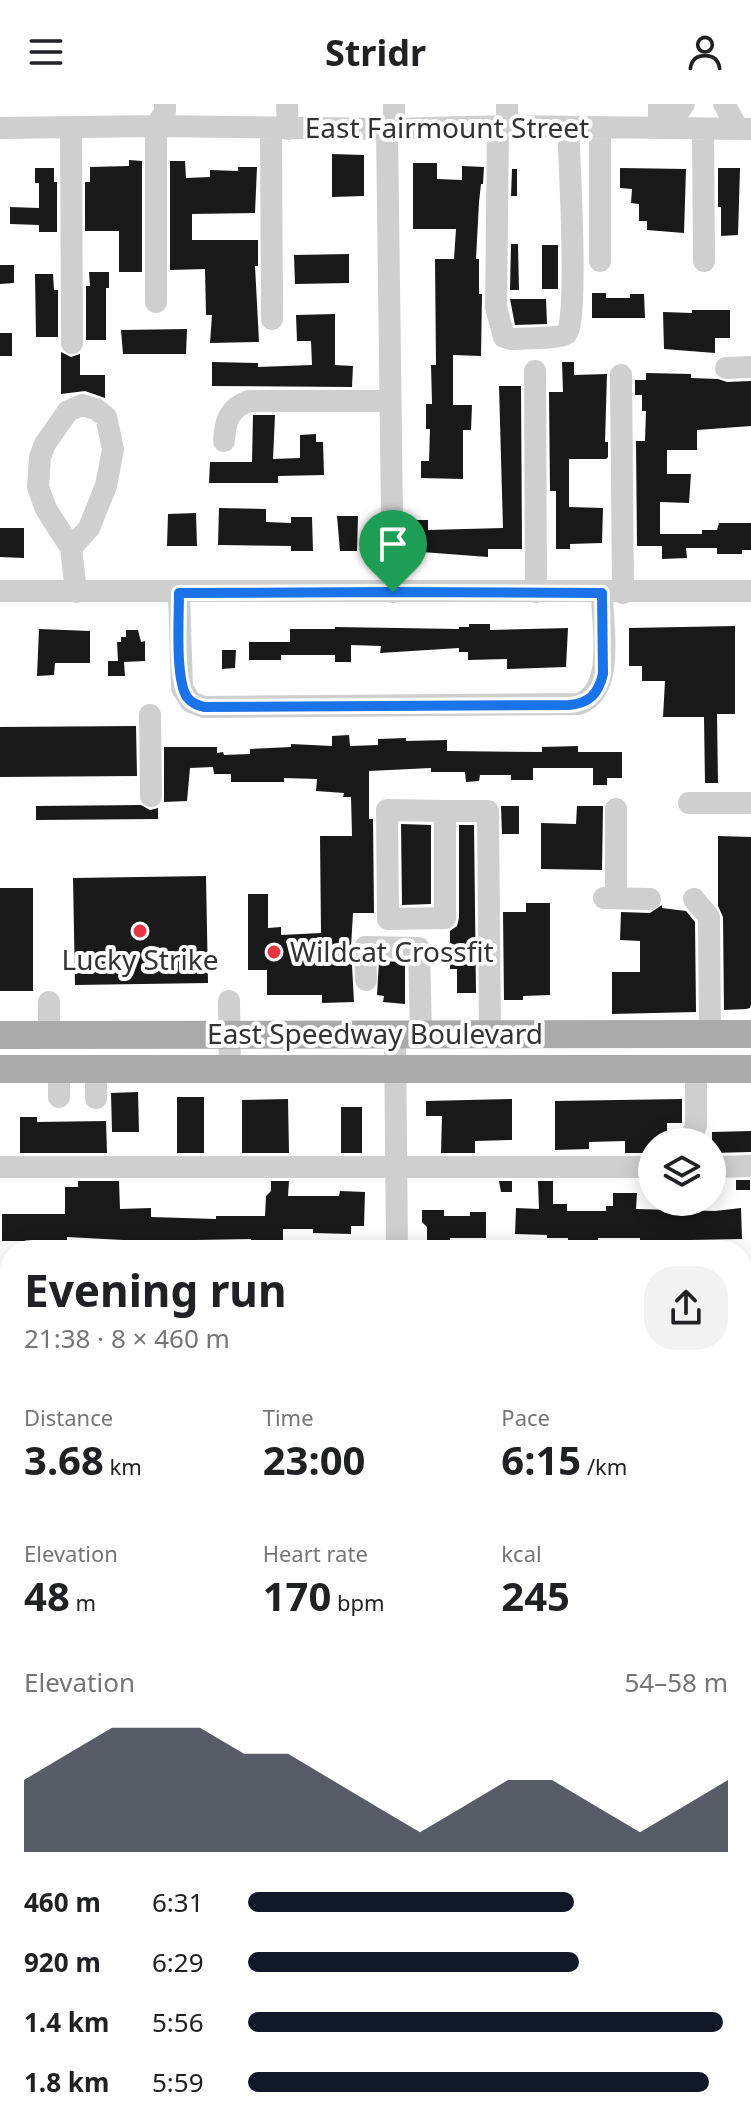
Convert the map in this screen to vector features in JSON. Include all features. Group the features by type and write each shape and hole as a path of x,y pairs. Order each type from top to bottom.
{"main road":[{"name":"East Speedway Boulevard","path":"0,1035 751,1034"},
{"name":"East Speedway Boulevard","path":"0,1069 59,1083 96,1069 751,1069"}],"street":[{"path":"156,302 156,126 165,112 165,104"},
{"path":"272,319 279,129 287,104"},
{"path":"393,592 390,401 391,129 394,104"},
{"path":"659,104 663,128"},
{"path":"663,128 684,104"},
{"path":"724,104 745,129"},
{"path":"738,104 745,129"},
{"path":"504,119 496,307 501,331 504,337 511,339 559,336 571,328 573,289 568,127"},
{"name":"East Fairmount Street","path":"0,128 391,129 504,119 568,127 745,129"},
{"path":"600,127 600,261"},
{"path":"71,128 72,343"},
{"path":"703,129 704,261"},
{"path":"726,368 751,367"},
{"path":"535,371 536,592"},
{"path":"179,593 182,688 191,702 204,707 579,704 595,695 603,674 612,593 621,375"},
{"path":"224,441 225,423 236,406 249,401 390,401"},
{"path":"71,548 89,528 106,486 113,449 106,417 96,409 82,405 68,411 45,444 40,457 38,487 46,509 71,548 76,592"},
{"path":"0,591 751,591"},
{"path":"150,715 151,796"},
{"path":"689,803 751,803"},
{"path":"616,809 609,898 650,899"},
{"path":"445,811 445,918 388,919 387,810 488,811 490,1034"},
{"path":"694,899 709,917 710,1034"},
{"path":"366,980 365,947 419,948 408,1034 395,1068 397,1240"},
{"path":"229,1001 230,1069"},
{"path":"49,1002 49,1035"},
{"path":"96,1069 96,1098"},
{"path":"695,1128 696,1069"},
{"path":"726,1167 751,1166"},
{"path":"0,1167 638,1167"}],"building":[{"path":"332,154 364,155 364,196 332,197"},
{"path":"129,160 142,161 142,272 119,272 119,231 85,231 85,182 90,182 90,167 129,166"},
{"path":"170,161 185,161 186,178 210,177 210,170 238,171 238,167 257,167 255,213 192,214 192,240 258,240 258,266 255,266 259,342 210,343 212,315 206,315 205,269 170,270"},
{"path":"413,163 437,163 437,179 462,180 462,166 484,167 476,259 479,259 479,294 482,294 481,356 453,355 453,405 472,405 471,430 463,430 463,479 421,478 421,461 429,461 430,429 426,429 426,404 432,404 431,365 436,365 435,259 454,259 456,229 413,229"},
{"path":"35,168 54,168 57,232 39,232 39,225 10,224 10,207 39,208 39,183 35,183"},
{"path":"620,168 686,169 684,233 647,230 647,221 639,221 639,204 631,203 632,189 620,188"},
{"path":"718,168 740,168 738,235 721,236"},
{"path":"512,169 517,169 517,196 511,196"},
{"path":"511,244 518,244 519,290 510,290"},
{"path":"542,245 558,245 558,289 542,289"},
{"path":"349,254 349,283 295,284 294,255"},
{"path":"0,265 14,265 14,283 0,284"},
{"path":"89,272 109,272 106,340 86,340"},
{"path":"35,274 53,274 54,290 58,290 58,337 36,337"},
{"path":"592,293 606,293 606,298 630,298 630,294 644,294 645,318 592,318"},
{"path":"510,299 546,299 547,324 515,325"},
{"path":"692,310 730,310 730,338 715,338 715,353 664,349 663,312 692,313"},
{"path":"335,314 335,365 353,366 352,387 212,386 212,362 258,363 258,367 312,365 311,341 297,341 296,315"},
{"path":"187,329 186,354 123,354 121,330"},
{"path":"0,333 12,333 12,356 0,356"},
{"path":"61,352 71,357 80,354 80,375 105,375 105,398 85,391 61,394"},
{"path":"562,362 574,362 574,375 607,374 605,442 608,442 608,457 569,459 569,507 603,508 602,543 570,544 570,549 556,549 556,491 550,491 549,392 563,392"},
{"path":"646,373 691,374 691,378 727,382 751,381 751,426 697,430 697,450 667,450 667,474 691,474 689,503 660,502 660,534 702,534 702,530 717,530 719,523 751,523 751,550 742,550 742,554 717,554 717,548 686,548 687,558 662,559 662,546 637,546 636,441 645,441 646,411 642,411 642,395 635,395 635,380 646,380"},
{"path":"499,386 521,386 522,549 488,549 488,557 422,552 422,532 409,532 409,520 428,520 428,530 503,528"},
{"path":"253,415 275,415 273,459 300,458 300,435 316,434 316,442 323,442 324,475 278,476 278,483 209,483 210,462 252,462"},
{"path":"219,508 266,509 266,522 291,523 291,517 312,517 313,551 291,551 291,546 218,545"},
{"path":"196,513 197,546 167,546 168,514"},
{"path":"337,516 358,516 357,551 340,551"},
{"path":"0,528 24,528 24,558 0,557"},
{"path":"469,624 490,624 490,630 568,628 566,667 507,669 507,659 468,660 468,652 459,652 459,648 380,653 381,646 351,645 351,662 335,662 335,655 281,655 281,660 249,660 249,642 290,642 290,629 459,629 469,627"},
{"path":"735,626 735,714 717,714 718,783 705,783 704,717 663,717 665,681 642,681 642,666 629,666 629,628"},
{"path":"39,629 90,631 90,663 55,663 54,675 37,676"},
{"path":"126,630 138,630 141,642 145,641 145,661 124,662 125,676 108,676 108,661 118,661 117,642 121,642 121,637 126,637"},
{"path":"222,650 236,650 235,668 222,669"},
{"path":"136,726 137,776 0,777 0,727"},
{"path":"349,735 350,746 378,745 378,739 406,738 406,741 447,740 447,751 542,752 542,747 578,746 578,752 622,752 622,778 607,778 607,785 593,785 593,768 533,768 533,780 511,780 511,775 480,775 479,781 466,782 465,772 431,772 431,768 369,771 374,913 353,913 354,1002 322,1003 322,995 267,995 267,970 248,970 248,894 268,894 268,928 281,927 281,935 321,933 320,836 352,836 351,797 343,797 344,793 316,791 317,779 231,782 231,774 214,774 213,767 190,768 187,801 164,802 164,747 217,747 217,753 223,752 224,755 250,754 250,749 291,747 291,744 332,746 332,736"},
{"path":"141,805 150,810 158,808 158,819 36,820 36,806"},
{"path":"501,806 519,806 519,834 502,834"},
{"path":"577,806 603,806 602,870 541,869 541,823 576,824"},
{"path":"401,824 431,825 431,904 402,905"},
{"path":"459,825 474,825 476,993 457,993 457,969 450,969 450,931 457,926 459,918"},
{"path":"718,836 751,837 751,1004 746,1009 724,1010 723,917 718,906"},
{"name":"Lucky Strike","path":"206,876 208,983 75,985 73,878"},
{"path":"0,888 33,888 33,991 0,991"},
{"path":"526,903 550,903 550,995 504,1000 503,912 526,912"},
{"path":"662,905 662,908 686,911 695,922 696,1012 612,1014 612,972 640,972 640,941 620,940 621,912 650,913"},
{"path":"379,961 405,962 405,1004 383,1002 384,996 377,995"},
{"path":"138,1092 139,1132 112,1132 111,1093"},
{"path":"177,1097 204,1097 204,1153 177,1153"},
{"path":"288,1099 289,1153 242,1153 242,1100"},
{"path":"512,1099 512,1140 475,1141 475,1153 441,1153 442,1116 426,1116 426,1101"},
{"path":"682,1099 682,1123 667,1123 667,1128 638,1128 638,1153 625,1153 625,1141 589,1142 589,1149 555,1150 555,1101"},
{"path":"341,1107 362,1107 362,1153 341,1153"},
{"path":"20,1117 37,1117 37,1122 106,1121 107,1153 20,1153"},
{"path":"751,1131 751,1152 726,1153 726,1132"},
{"path":"736,1180 750,1180 750,1190 736,1190"},
{"path":"78,1181 119,1181 120,1209 151,1208 151,1217 216,1219 216,1216 265,1216 271,1181 289,1181 288,1196 339,1196 340,1191 365,1192 364,1226 351,1226 351,1234 283,1229 283,1240 67,1237 67,1240 2,1240 2,1214 65,1214 65,1187 78,1187"},
{"path":"499,1181 512,1181 512,1192 501,1192"},
{"path":"538,1181 553,1181 553,1204 567,1204 567,1211 606,1211 606,1206 613,1206 613,1193 637,1193 638,1216 726,1216 726,1210 741,1208 742,1239 568,1240 547,1238 547,1235 515,1234 516,1208 539,1209"},
{"path":"422,1210 444,1210 444,1216 470,1216 470,1212 486,1212 486,1238 427,1240 427,1227 422,1222"}],"place":[{"name":"Lucky Strike","path":"140,931"},
{"name":"Wildcat Crossfit","path":"274,952"}],"route":[{"path":"393,592 602,593 603,674 600,686 589,700 569,705 204,707 191,702 182,688 179,593 393,592"}]}
